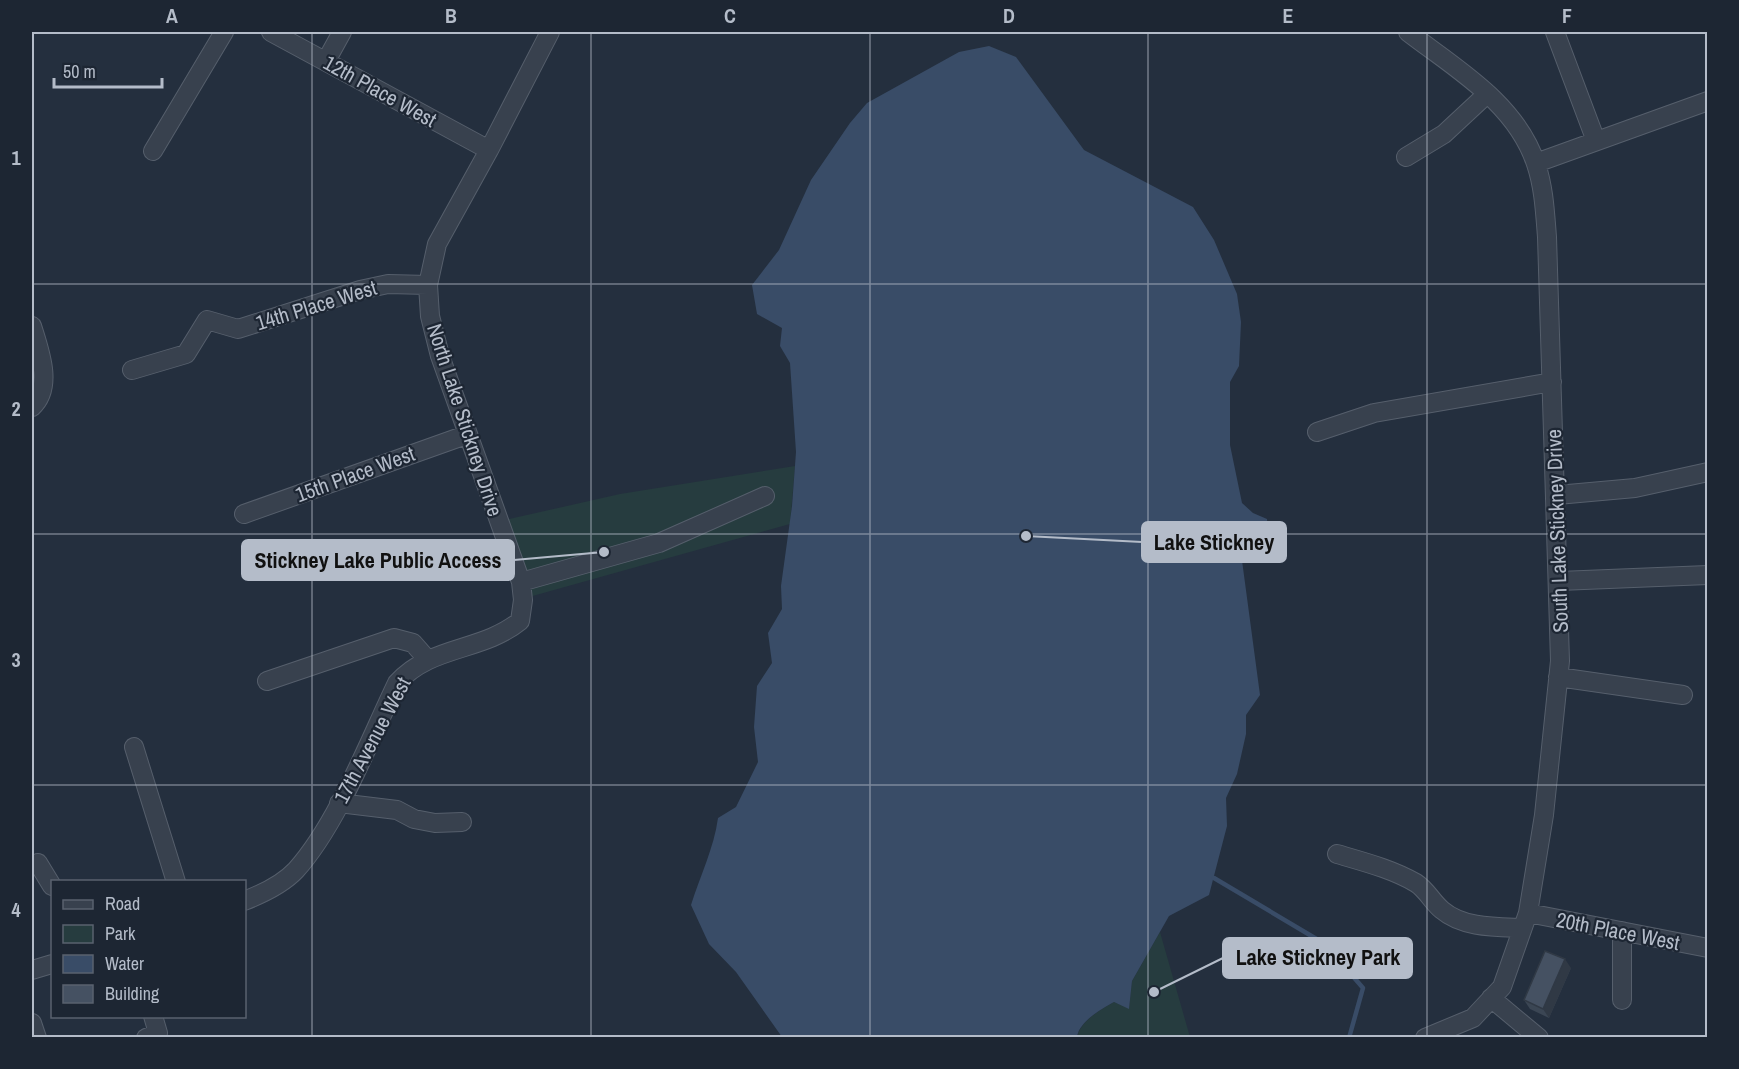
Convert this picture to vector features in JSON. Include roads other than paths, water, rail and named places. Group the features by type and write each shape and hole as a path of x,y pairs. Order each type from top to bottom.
{"street":[{"path":"153,151 224,32"},
{"name":"12th Place West","path":"271,32 489,150"},
{"path":"326,61 342,32"},
{"name":"North Lake Stickney Drive","path":"521,582 466,435 440,356 430,316 428,285 437,244 550,32"},
{"name":"South Lake Stickney Drive","path":"1408,32 1487,93 1507,112 1520,131 1536,163 1543,190 1547,237 1559,581 1558,677 1544,815 1525,921 1502,987 1473,1018 1425,1038"},
{"path":"1555,32 1596,141"},
{"path":"1406,157 1444,134 1487,93"},
{"path":"1536,163 1707,101"},
{"name":"14th Place West","path":"132,370 186,354 207,321 238,329 369,288 388,284 428,285"},
{"path":"32,326 42,358 43,378 40,395 33,406"},
{"path":"1317,432 1374,412 1552,382"},
{"name":"15th Place West","path":"244,514 466,435"},
{"path":"1557,495 1635,488 1707,472"},
{"path":"521,582 659,543 765,496"},
{"path":"1559,581 1707,575"},
{"name":"17th Avenue West","path":"246,900 263,894 294,872 325,832 397,683 410,669 427,658 487,640 509,630 520,621 523,600 521,582"},
{"path":"267,681 394,638 413,643 427,658"},
{"path":"1558,677 1683,695"},
{"path":"134,747 175,880"},
{"path":"339,803 397,810 414,819 462,822"},
{"name":"20th Place West","path":"1337,854 1386,870 1419,884 1443,912 1457,920 1483,926 1525,921 1622,931 1707,948"},
{"path":"38,863 51,884"},
{"path":"1622,931 1622,1000"},
{"path":"32,970 51,964"},
{"path":"1491,998 1539,1038"},
{"path":"147,1038 158,1033 153,1018"},
{"path":"32,1023 37,1038"}],"water":[{"path":"989,46 1016,57 1084,150 1193,207 1214,240 1237,294 1241,322 1239,366 1230,382 1230,445 1242,503 1253,513 1267,519 1263,536 1241,553 1260,695 1246,715 1246,734 1237,774 1226,798 1227,826 1209,895 1169,916 1132,981 1129,1009 1114,1002 1086,1021 1077,1037 782,1037 736,972 709,944 691,905 710,851 718,818 736,807 758,762 754,727 757,686 772,663 768,633 782,609 781,586 792,506 796,452 790,363 780,346 782,328 757,314 752,285 779,250 811,180 850,123 867,103 959,52"}],"waterway":[{"path":"1214,878 1325,944 1363,988 1349,1038"}],"place":[{"name":"Lake Stickney","path":"1026,536"},
{"name":"Stickney Lake Public Access","path":"604,552"},
{"name":"Lake Stickney Park","path":"1154,992"}]}
